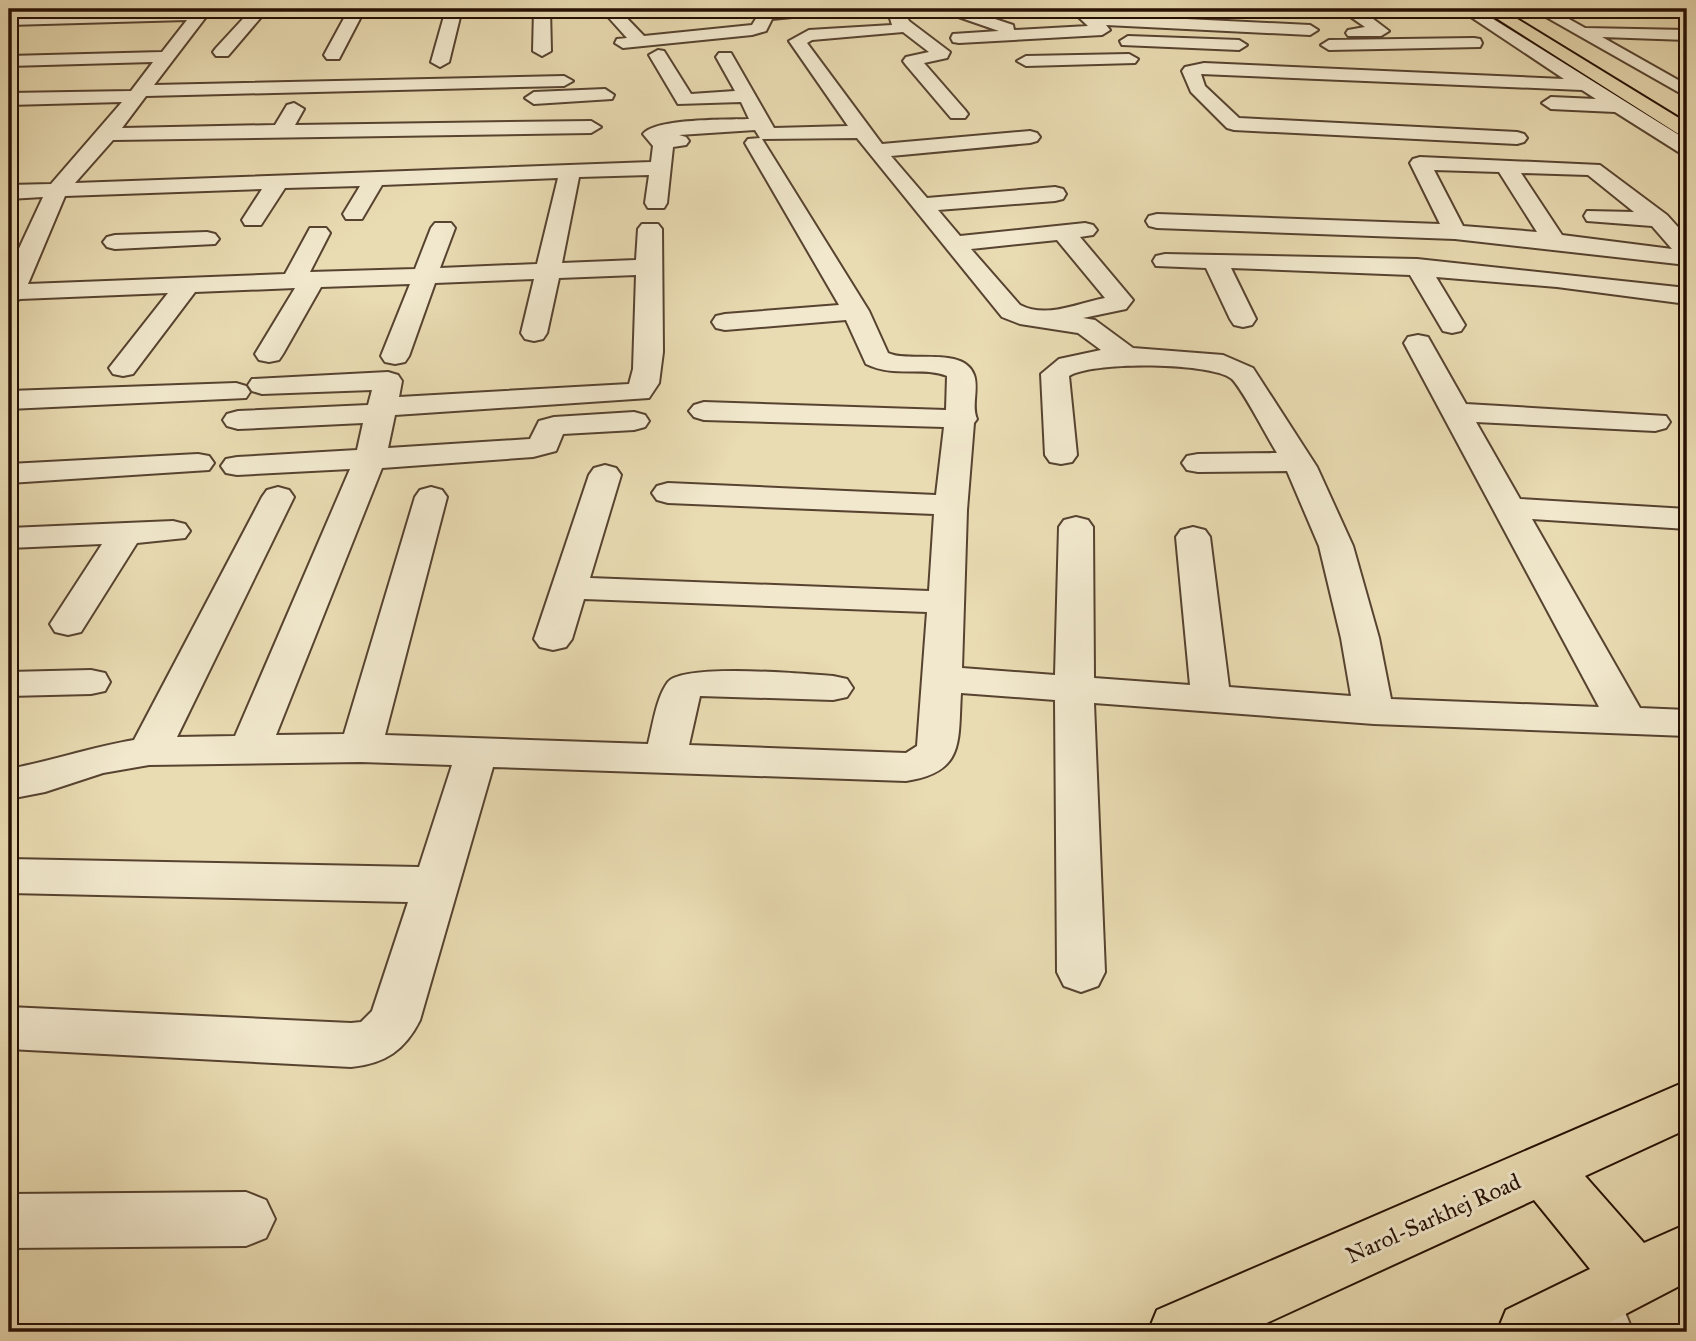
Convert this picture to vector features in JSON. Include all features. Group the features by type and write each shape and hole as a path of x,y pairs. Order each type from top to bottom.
{"main road":[{"path":"1490,9 1687,131"},
{"path":"1508,9 1687,115"},
{"name":"Narol-Sarkhej Road","path":"1179,1332 1687,1104"},
{"path":"1544,1168 1609,1304"},
{"path":"1528,1332 1609,1304 1687,1252"}],"street":[{"path":"222,52 260,9"},
{"path":"333,55 357,9"},
{"path":"440,62 454,9"},
{"path":"542,9 542,51"},
{"path":"609,9 631,42 757,29 764,16 770,14"},
{"path":"747,12 770,14 823,9"},
{"path":"1467,9 1687,149"},
{"path":"1540,9 1687,92"},
{"path":"1286,10 1321,45 1474,43"},
{"path":"1321,45 1381,31 1351,10"},
{"path":"9,20 201,12"},
{"path":"201,12 107,134 57,190 11,287 183,277 304,280 648,267"},
{"path":"1020,47 1102,30 1083,13 986,21 925,19 895,30 809,35 797,41 923,205 1011,312 1020,316 1086,326 1126,356"},
{"path":"677,18 697,36"},
{"path":"925,19 941,52 937,56 912,61 958,114"},
{"path":"1106,20 1321,45 1402,58 1488,52 1445,25"},
{"path":"986,21 1020,47 1075,60 1125,47"},
{"path":"104,34 185,31"},
{"path":"1582,32 1687,35"},
{"path":"958,43 1020,47 1061,44 1170,48 1248,62 1454,79 1587,85"},
{"path":"1061,44 1075,60"},
{"path":"658,55 685,100 747,96"},
{"path":"1505,55 1542,56"},
{"path":"9,61 165,57"},
{"path":"9,784 45,777 98,760 149,751 361,748 906,767 922,765 936,750 943,679 951,505 962,419 961,377 958,371 942,365 879,361 856,311 758,133 747,96 725,57"},
{"path":"1248,62 1191,71 1197,88 1229,122 1517,138"},
{"path":"1454,79 1469,99"},
{"path":"9,86 141,90 304,88 526,105 564,81"},
{"path":"282,131 304,88"},
{"path":"9,99 141,90"},
{"path":"107,134 282,131 605,94"},
{"path":"483,100 526,105 587,119"},
{"path":"1537,102 1619,106"},
{"path":"1390,108 1402,132"},
{"path":"95,117 121,116"},
{"path":"1481,118 1494,137"},
{"path":"668,152 653,134 665,130 758,133 887,156 976,142 1029,147 996,161 957,164"},
{"path":"976,142 996,161"},
{"path":"9,192 472,174 668,152"},
{"path":"656,203 668,152"},
{"path":"1455,232 1420,163 1505,166 1586,162 1659,220 1687,251"},
{"path":"534,334 566,163"},
{"path":"1505,166 1554,241"},
{"path":"461,200 472,174"},
{"path":"354,214 375,178"},
{"path":"253,220 278,182"},
{"path":"158,214 182,185"},
{"path":"923,205 1055,194"},
{"path":"1595,216 1659,220"},
{"path":"1157,221 1455,232 1687,258"},
{"path":"395,356 443,228"},
{"path":"9,400 245,399 382,410 639,391 644,387 649,351 650,229"},
{"path":"956,243 1074,231 1120,300 1117,304 1080,310 1051,320"},
{"path":"123,368 213,232 124,245 126,264 183,277"},
{"path":"270,354 304,280 318,233"},
{"path":"1166,261 1417,267 1560,279 1687,296"},
{"path":"1216,261 1243,319"},
{"path":"1417,267 1452,325"},
{"path":"724,322 856,311"},
{"path":"1418,343 1627,721"},
{"path":"1061,455 1055,374 1060,368 1126,356 1211,361 1234,367 1243,374 1298,462 1336,546 1360,638 1374,711"},
{"path":"870,416 876,376"},
{"path":"245,399 388,381 370,459 250,750"},
{"path":"704,411 962,419"},
{"path":"1457,412 1655,422"},
{"path":"237,466 533,448 545,444 550,427 634,421"},
{"path":"1198,463 1298,462"},
{"path":"9,474 198,463"},
{"path":"553,639 605,475"},
{"path":"668,493 951,505"},
{"path":"149,751 278,497"},
{"path":"361,748 430,497"},
{"path":"1509,508 1687,519"},
{"path":"1076,527 1074,689 1081,972"},
{"path":"9,538 173,531"},
{"path":"68,624 126,533"},
{"path":"1193,537 1211,699"},
{"path":"570,588 945,602"},
{"path":"943,679 1374,711 1687,723"},
{"path":"9,684 91,682"},
{"path":"665,757 682,691 687,686 707,683 833,688"},
{"path":"9,1028 369,1044 384,1036 395,1020 477,751"},
{"path":"9,876 436,886"},
{"path":"9,1221 246,1219"}]}
